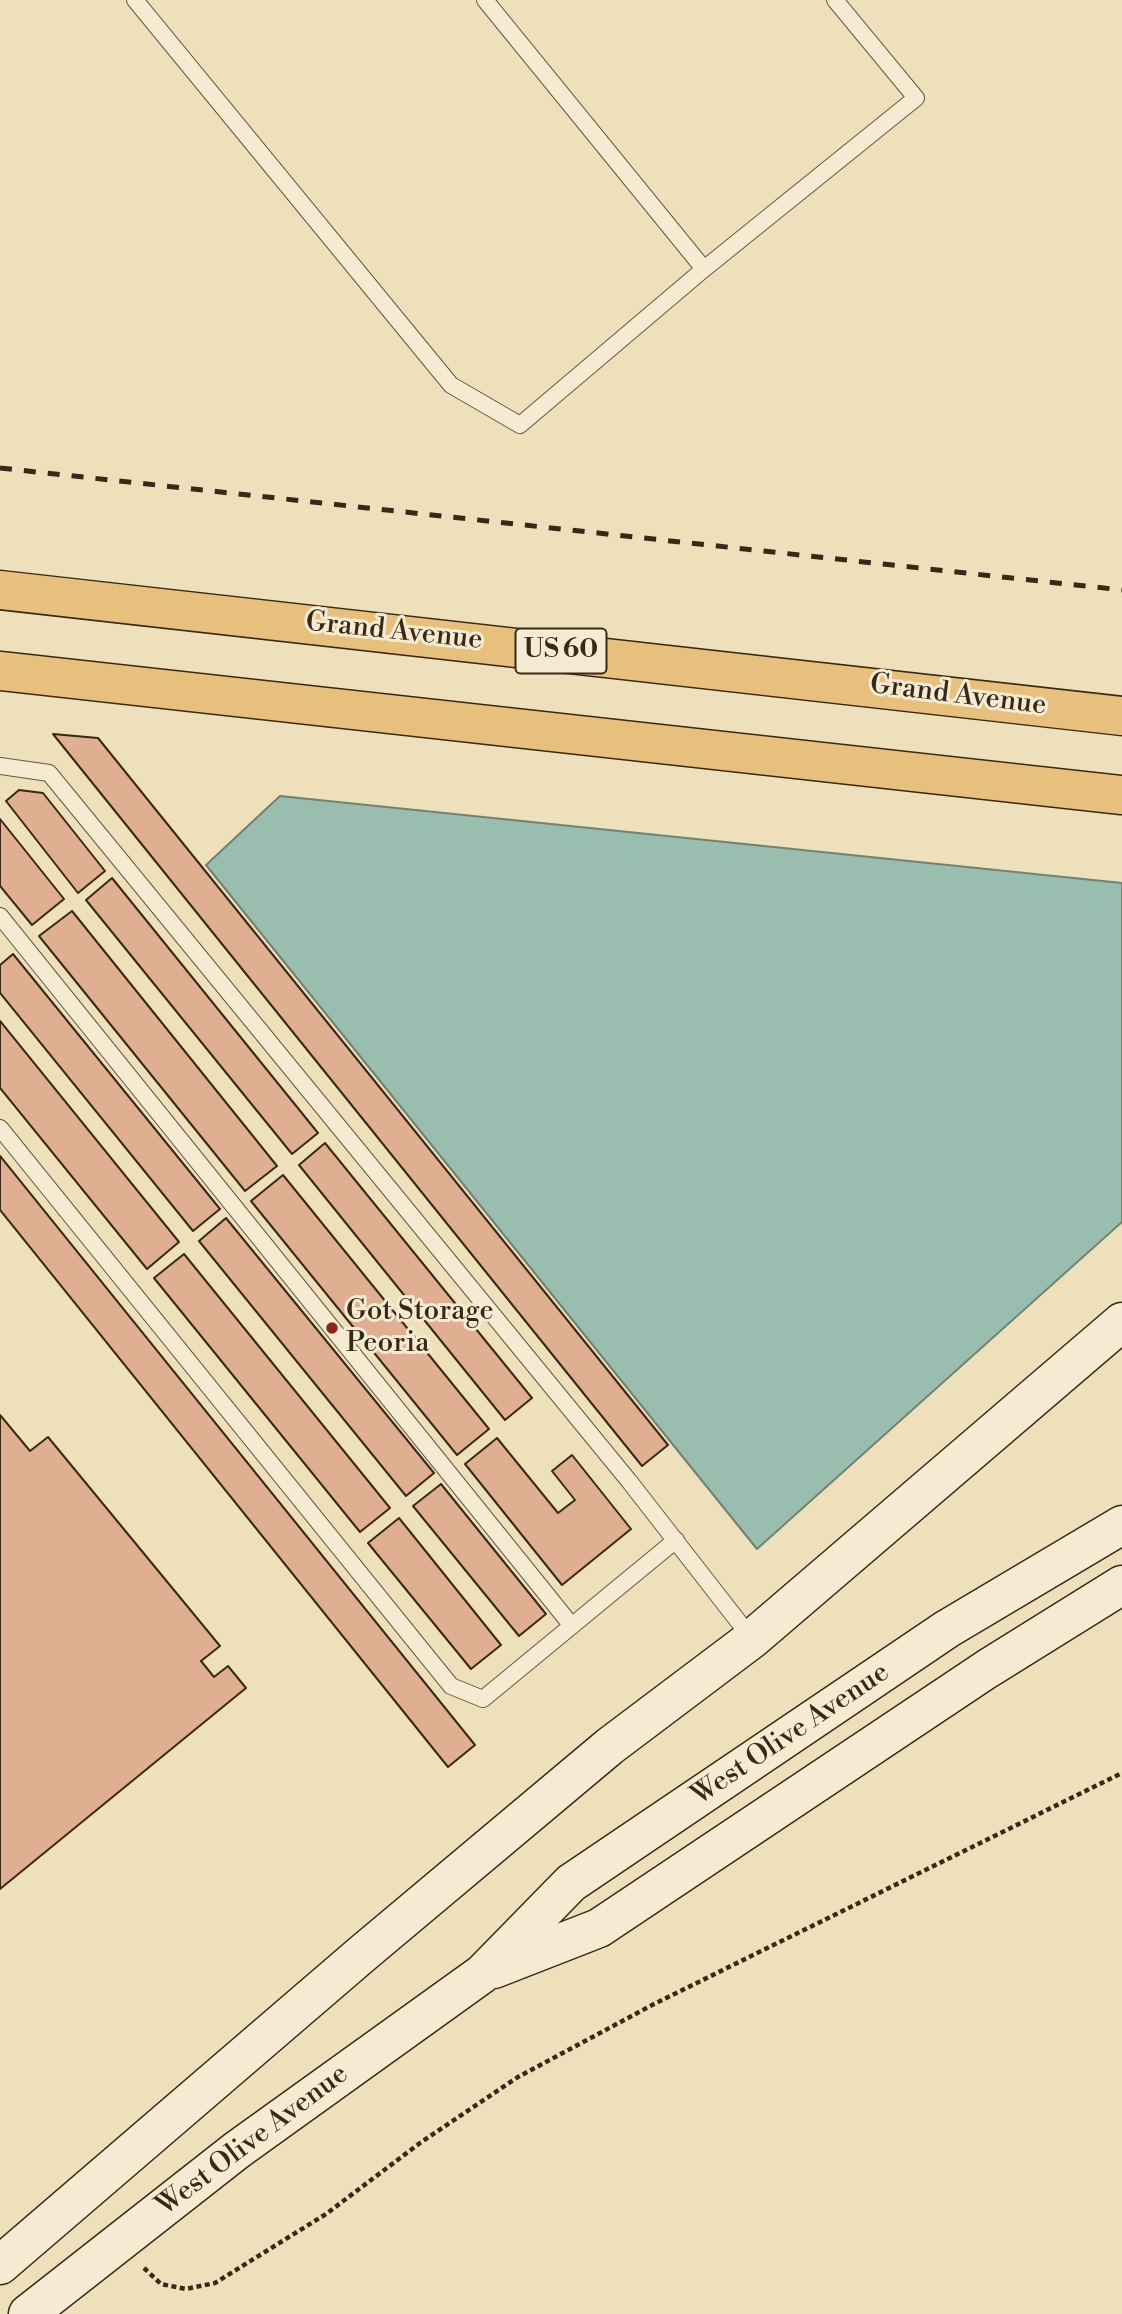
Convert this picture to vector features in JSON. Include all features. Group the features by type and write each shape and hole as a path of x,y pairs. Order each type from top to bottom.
{"highway":[{"name":"Grand Avenue","path":"0,590 550,649 1122,716"},
{"path":"0,671 1122,795"}],"main road":[{"path":"0,2265 600,1755 752,1639 1122,1322"},
{"name":"West Olive Avenue","path":"28,2314 237,2150 482,1974 570,1883 947,1629 1122,1525"},
{"name":"West Olive Avenue","path":"482,1974 599,1928 987,1669 1122,1585"}],"lane":[{"path":"135,0 451,385 520,425 704,269 916,98 835,0"},
{"path":"485,0 704,269"},
{"path":"0,766 49,773 676,1540 752,1639"},
{"path":"0,916 572,1626"},
{"path":"0,1128 451,1686 483,1699 676,1540"}],"path":[{"path":"119,2242 161,2284 186,2289 215,2283 326,2214 420,2143 518,2077 666,1998 1122,1773"}],"shaded area":[{"path":"280,796 1122,883 1122,1222 757,1549 206,865"}],"building":[{"path":"53,734 98,738 668,1445 642,1466"},
{"path":"19,790 43,793 105,871 78,893 6,801"},
{"path":"0,819 64,899 32,925 0,886"},
{"path":"112,878 318,1133 292,1154 86,900"},
{"path":"72,911 277,1166 245,1191 39,936"},
{"path":"13,954 220,1209 193,1231 0,993 0,965"},
{"path":"0,1021 179,1242 147,1269 0,1088"},
{"path":"325,1143 532,1398 505,1420 299,1165"},
{"path":"0,1156 475,1745 448,1767 0,1210"},
{"path":"283,1175 489,1429 457,1455 251,1201"},
{"path":"226,1218 434,1473 406,1496 199,1241"},
{"path":"184,1254 390,1508 360,1532 154,1278"},
{"path":"0,1415 30,1451 48,1437 220,1646 201,1661 214,1677 228,1666 246,1688 0,1889"},
{"path":"497,1438 558,1513 575,1500 552,1471 572,1455 631,1529 562,1585 465,1464"},
{"path":"441,1484 546,1614 519,1636 413,1506"},
{"path":"399,1518 501,1645 471,1669 368,1543"}],"railway":[{"path":"0,468 1122,590"}],"place":[{"name":"Got Storage Peoria","path":"332,1328"}]}
